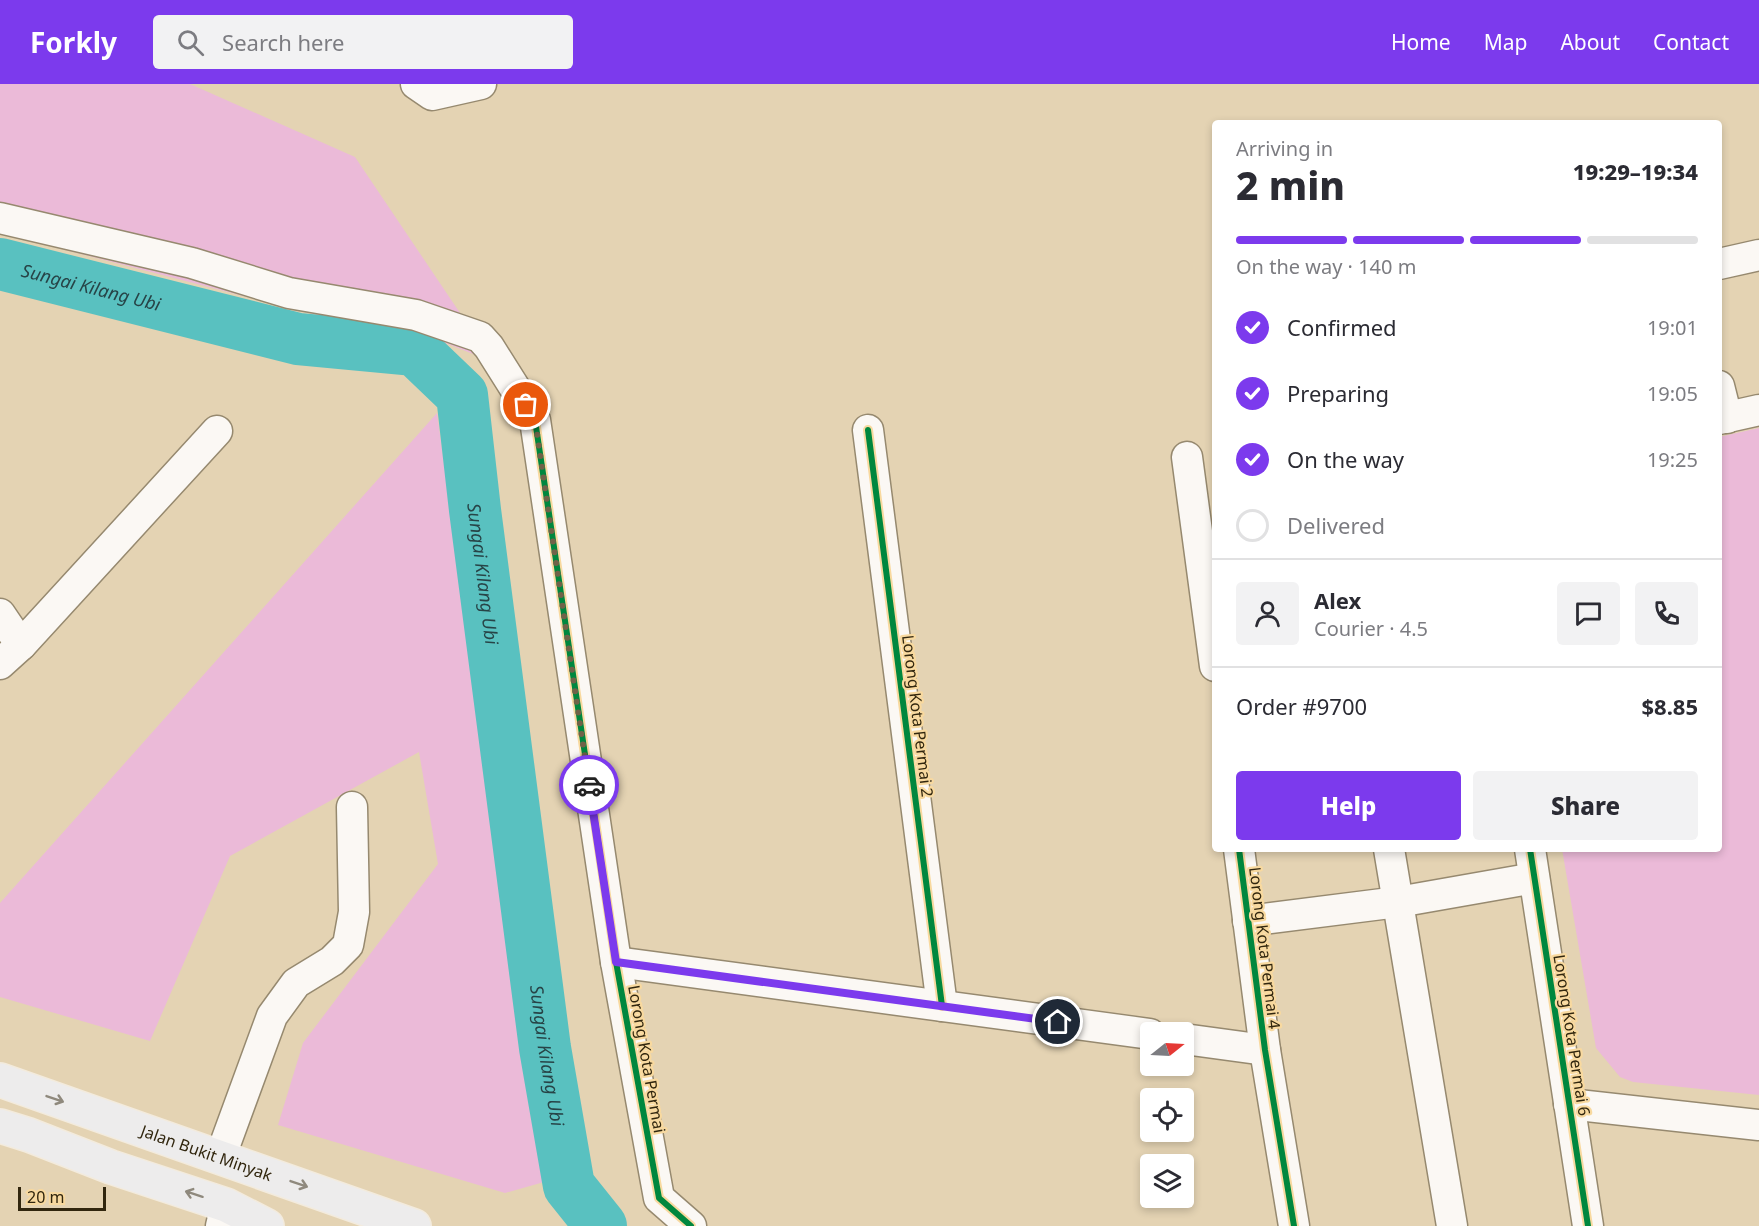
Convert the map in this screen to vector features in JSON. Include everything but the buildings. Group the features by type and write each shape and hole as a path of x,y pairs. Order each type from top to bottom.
{"main road":[{"name":"Jalan Bukit Minyak","path":"0,1080 414,1226"},
{"path":"0,1126 111,1167 224,1215 267,1226"}],"street":[{"path":"416,84 432,96 481,84"},
{"name":"Lorong Kota Permai","path":"0,218 192,263 289,293 416,315 480,337 489,347 535,420 616,962 659,1198 691,1226"},
{"path":"1722,263 1759,255"},
{"path":"1723,418 1759,411"},
{"name":"Lorong Kota Permai 2","path":"868,430 942,1006"},
{"path":"10,654 217,431"},
{"path":"1187,457 1207,540 1212,619"},
{"path":"0,614 10,654"},
{"path":"220,1158 272,1016 296,983 332,961 348,945 354,912 352,807"},
{"name":"Lorong Kota Permai 4","path":"1239,852 1265,1050 1294,1226"},
{"path":"1390,852 1452,1226"},
{"name":"Lorong Kota Permai 6","path":"1530,852 1588,1226"},
{"path":"1248,921 1398,902 1534,878"},
{"path":"616,962 1140,1033"},
{"path":"1194,1040 1265,1050"},
{"path":"1569,1104 1759,1125"}],"shaded area":[{"path":"0,84 190,84 355,157 493,362 398,324 329,318 0,233"},
{"path":"437,413 544,1182 505,1193 278,1125 303,1043 438,864 419,752 230,856 150,1041 0,997 0,903"},
{"path":"1759,428 1759,1095 1633,1082 1620,1077 1596,1048 1563,852 1722,852 1722,436"}],"waterway":[{"name":"Sungai Kilang Ubi","path":"0,264 298,339 415,350 462,395 545,1048 569,1186 601,1226"}],"cycle path":[{"path":"535,420 616,962 659,1198 691,1226"},
{"path":"868,430 942,1006"},
{"path":"1239,852 1265,1050 1294,1226"},
{"path":"1530,852 1588,1226"}],"way so far":[{"path":"526,405 535,420 589,785"}],"route":[{"path":"589,785 616,962 1058,1022"}]}
